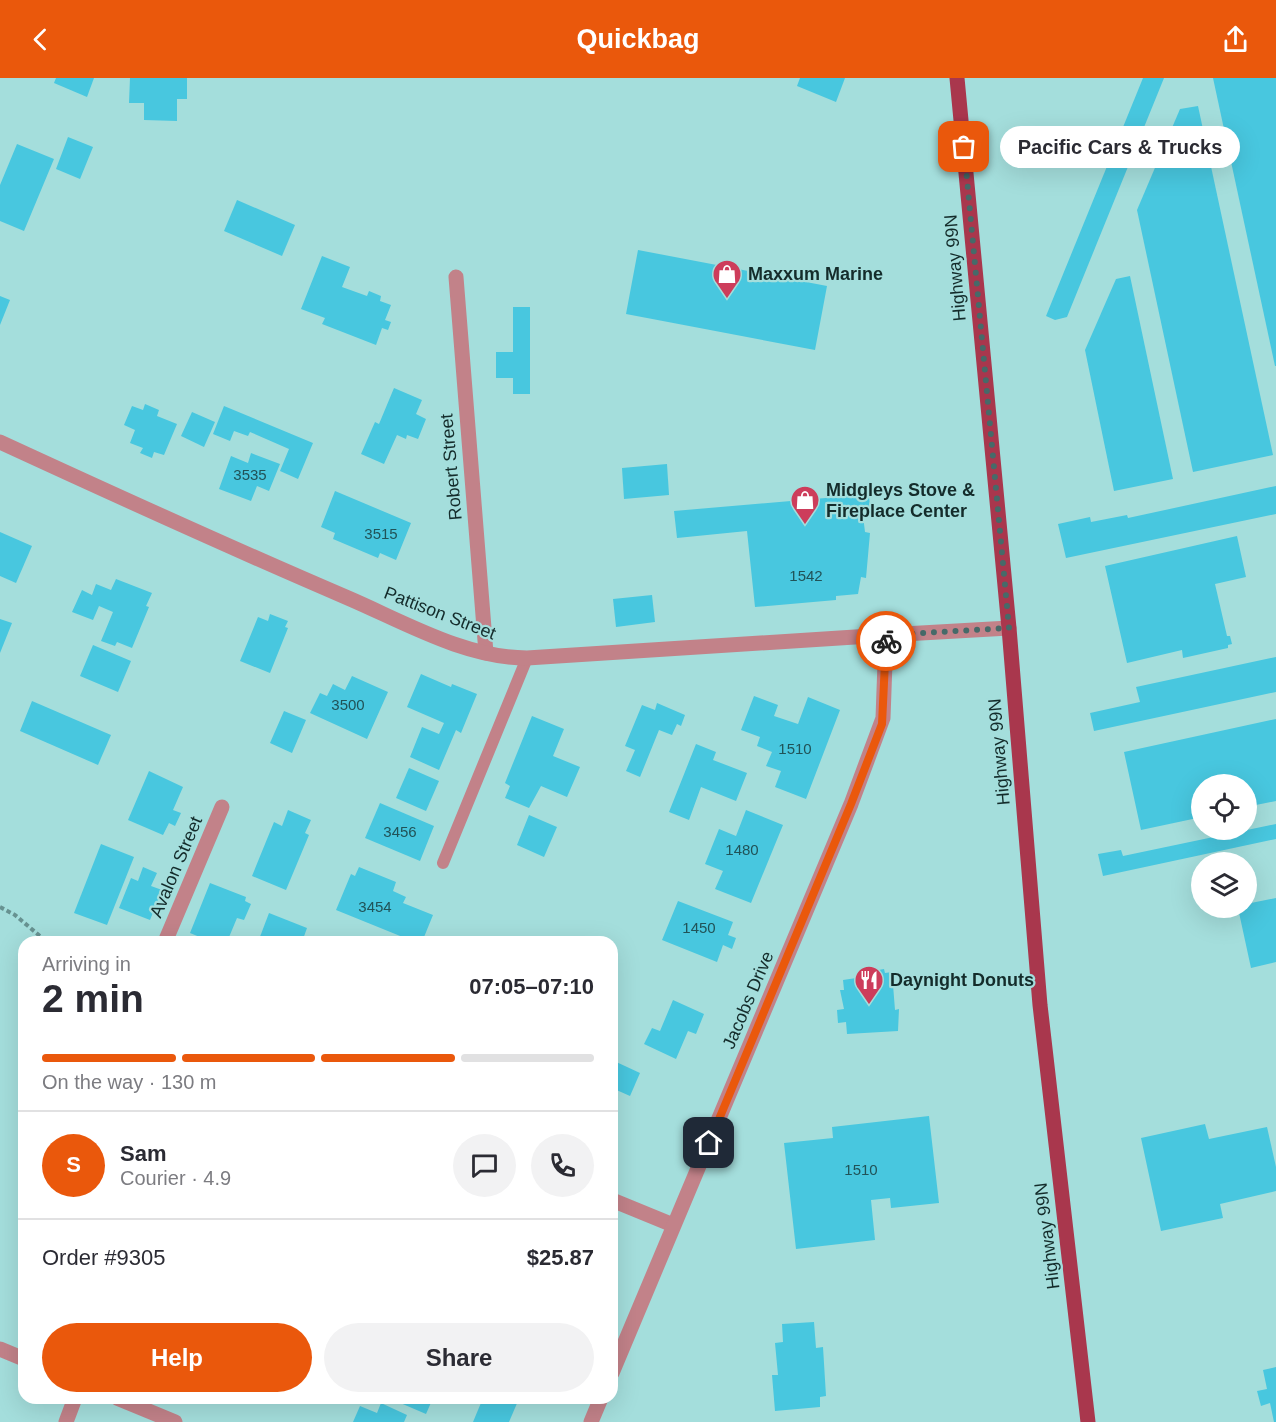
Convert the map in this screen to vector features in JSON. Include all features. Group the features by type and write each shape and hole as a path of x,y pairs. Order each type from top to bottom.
{"main road":[{"name":"Highway 99N","path":"957,78 1009,628 1041,1017 1088,1422"}],"street":[{"name":"Robert Street","path":"456,277 486,653"},
{"name":"Pattison Street","path":"0,442 206,537 443,639 486,653 527,658 1009,628"},
{"name":"Jacobs Drive","path":"618,1358 851,804 882,724 886,635"},
{"name":"Avalon Street","path":"168,936 222,807"},
{"path":"618,1202 673,1225"},
{"path":"0,1349 18,1356"},
{"path":"66,1422 73,1404"},
{"path":"132,1404 175,1422"},
{"path":"591,1422 599,1404"}],"lane":[{"path":"443,863 527,658"}],"path":[{"path":"0,907 15,915 40,936"}],"building":[{"path":"56,78 94,78 87,97 54,83"},
{"path":"130,78 187,78 187,99 177,99 177,121 144,120 144,103 129,103"},
{"path":"800,78 845,78 836,102 797,86"},
{"path":"1143,78 1164,78 1067,317 1055,320 1046,316"},
{"path":"1213,78 1276,78 1276,366 1275,366"},
{"path":"1198,106 1273,455 1193,472 1137,210 1180,109"},
{"path":"68,137 93,147 80,179 56,169"},
{"path":"17,144 54,159 24,231 0,221 0,185"},
{"path":"237,200 295,225 282,256 224,231"},
{"name":"Maxxum Marine","path":"638,250 827,286 815,350 626,314"},
{"path":"322,256 350,267 342,287 367,296 369,291 381,296 380,301 391,305 385,320 391,322 388,330 382,328 376,345 322,324 325,318 301,309"},
{"path":"1130,276 1173,479 1114,491 1085,350 1116,279"},
{"path":"0,296 10,300 0,325"},
{"path":"513,307 530,307 530,394 513,394 513,378 496,378 496,352 513,352"},
{"path":"394,388 422,400 416,414 426,419 418,439 407,435 406,439 397,435 384,464 361,454 375,422 379,424"},
{"path":"145,404 159,410 157,416 177,424 164,455 154,452 152,458 140,453 143,448 130,443 135,430 124,425 132,406 143,410"},
{"path":"224,406 313,443 298,479 280,471 289,449 250,432 248,436 234,431 230,441 213,434"},
{"path":"192,412 215,422 204,447 181,436"},
{"path":"251,453 280,464 269,491 257,486 251,501 219,489 231,456 248,463"},
{"path":"667,464 669,495 624,499 622,468"},
{"path":"1276,486 1276,514 1066,558 1058,524 1090,517 1091,522 1127,515 1128,518"},
{"path":"335,491 411,523 396,560 380,553 378,558 333,539 335,533 321,527"},
{"path":"860,495 861,498 869,497 870,506 862,508 865,532 870,533 866,578 861,577 858,594 836,596 836,600 755,607 747,531 677,538 674,511"},
{"path":"0,532 32,546 16,583 0,576"},
{"path":"1237,536 1246,577 1215,584 1227,636 1230,636 1232,644 1228,645 1228,648 1183,658 1182,650 1127,663 1105,566"},
{"path":"116,579 152,593 146,606 149,607 132,648 117,642 115,646 101,641 113,612 99,606 93,620 72,612 82,590 92,595 96,584 111,590"},
{"path":"652,595 655,622 616,627 613,599"},
{"path":"270,614 288,621 285,627 288,628 270,673 240,661 258,617 268,621"},
{"path":"0,619 12,623 0,653"},
{"path":"93,645 131,661 118,692 80,676"},
{"path":"1276,657 1276,692 1094,731 1090,713 1140,702 1136,687"},
{"path":"421,674 451,687 452,684 477,694 461,733 456,730 439,770 410,757 422,727 439,734 444,723 407,707"},
{"path":"352,676 388,692 367,739 310,713 320,693 327,696 333,684 345,690"},
{"path":"754,696 778,705 774,716 798,724 808,697 840,710 806,799 775,787 781,771 766,766 772,752 757,746 760,737 741,730"},
{"path":"32,701 111,735 98,765 20,731"},
{"path":"657,703 685,715 681,726 677,724 672,735 659,730 640,777 626,771 635,750 625,746 642,705 655,710"},
{"path":"284,711 306,720 292,753 270,743"},
{"path":"532,716 564,729 553,756 580,767 567,797 541,786 529,808 505,798 510,786 505,783"},
{"path":"1276,719 1276,801 1257,805 1257,774 1191,774 1191,819 1141,830 1124,752"},
{"path":"696,744 716,752 713,760 747,773 736,801 701,787 689,820 669,812"},
{"path":"409,768 439,781 426,811 396,798"},
{"path":"149,771 183,787 173,810 181,813 175,826 169,823 163,835 128,820"},
{"path":"380,803 434,826 420,861 365,838"},
{"path":"288,810 311,820 305,833 309,835 286,890 252,876 274,822 282,826"},
{"path":"746,810 783,825 751,903 715,889 723,871 705,864 719,829 736,836"},
{"path":"529,815 557,827 544,857 517,845"},
{"path":"1276,824 1276,839 1215,852 1191,852 1191,857 1103,876 1098,854 1121,850 1123,856 1200,840 1257,840 1257,828"},
{"path":"101,844 134,857 107,925 74,913"},
{"path":"143,867 157,873 151,886 162,890 150,920 119,908 131,878 138,881"},
{"path":"359,867 396,882 393,891 406,897 403,903 433,915 424,936 400,936 336,910 351,874 355,876"},
{"path":"210,883 246,897 245,901 251,904 244,920 237,918 230,936 197,936 190,933"},
{"path":"1276,898 1276,962 1251,968 1240,918 1257,918 1257,902"},
{"path":"678,901 733,922 728,935 736,938 732,949 723,945 717,962 662,940"},
{"path":"269,913 307,928 304,936 260,936"},
{"name":"Daynight Donuts","path":"884,969 885,973 892,972 895,1010 899,1009 898,1031 847,1034 846,1022 838,1023 837,1010 844,1009 840,990 844,990 843,980 863,977 863,975 874,974 873,971"},
{"path":"673,1000 704,1014 696,1034 688,1031 676,1059 644,1044 652,1028 660,1031"},
{"path":"618,1063 640,1073 630,1096 618,1091"},
{"path":"929,1116 939,1203 891,1208 890,1198 871,1200 875,1240 796,1249 784,1143 833,1138 832,1127"},
{"path":"1205,1124 1209,1139 1267,1127 1276,1167 1276,1191 1220,1204 1223,1218 1161,1231 1141,1138"},
{"path":"814,1322 816,1348 823,1347 826,1396 820,1397 820,1407 775,1411 772,1375 778,1375 775,1343 783,1342 782,1324"},
{"path":"1276,1367 1276,1422 1274,1422 1270,1403 1261,1406 1257,1391 1267,1389 1263,1370"},
{"path":"381,1404 383,1404 407,1415 404,1422 353,1422 360,1406 377,1413"},
{"path":"403,1404 430,1404 426,1414"},
{"path":"480,1404 517,1404 509,1422 473,1422"}],"way so far":[{"path":"886,641 886,635 1009,628 964,147"}],"place":[{"name":"Pacific Cars & Trucks","path":"964,147"},
{"name":"Maxxum Marine","path":"727,300"},
{"name":"Midgleys Stove & Fireplace Center","path":"805,526"},
{"name":"Daynight Donuts","path":"869,1006"}],"route":[{"path":"709,1143 851,804 882,724 886,641"}]}
